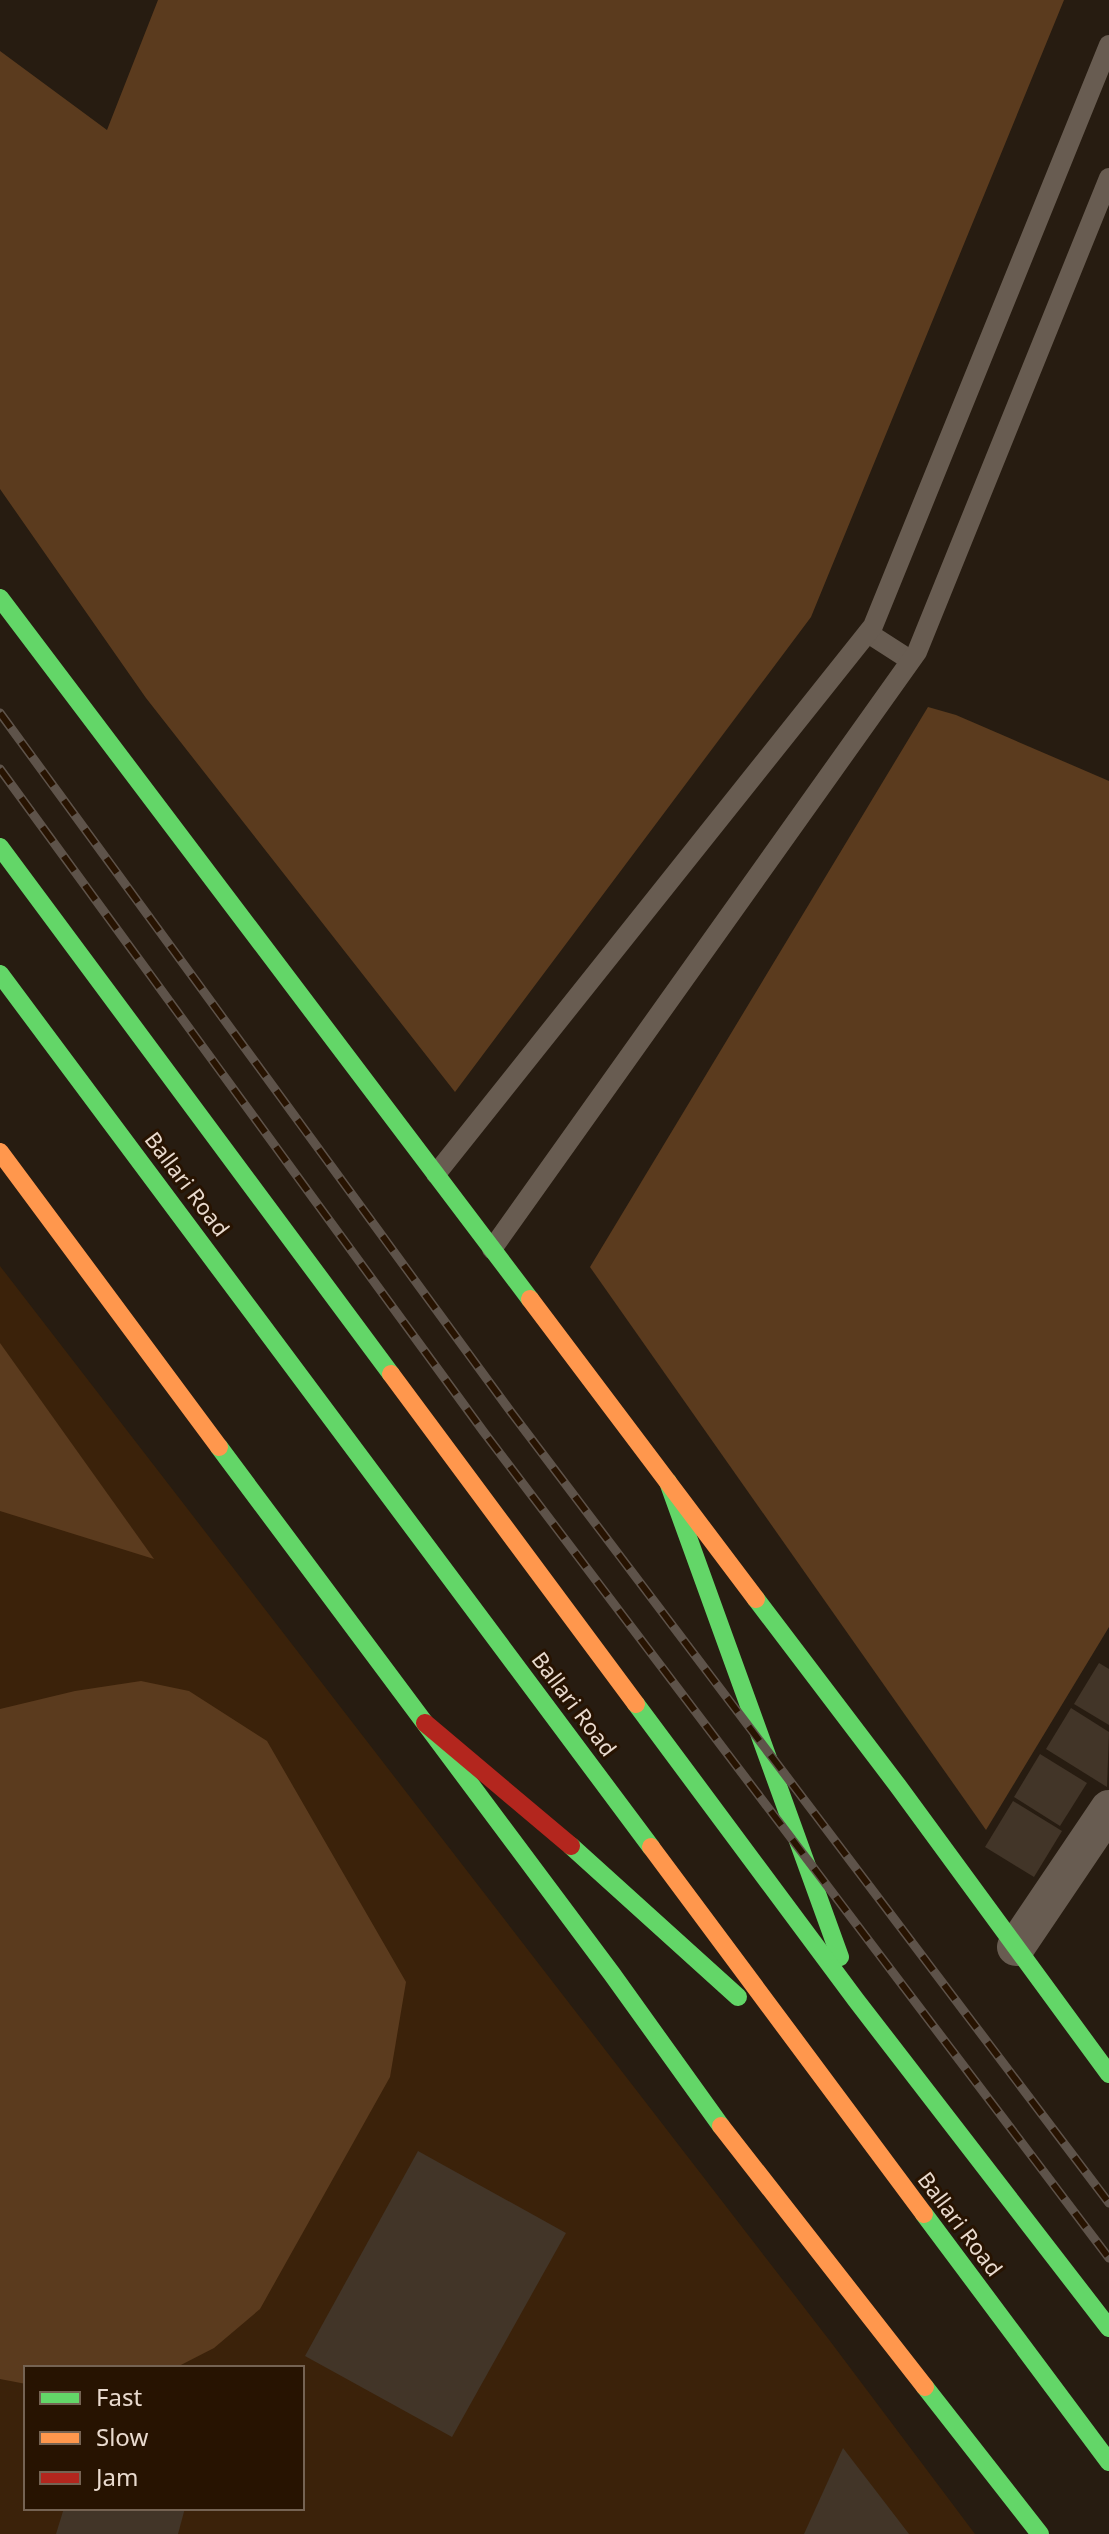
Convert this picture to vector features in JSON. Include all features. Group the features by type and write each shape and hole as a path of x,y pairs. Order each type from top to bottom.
{"main road":[{"path":"0,598 668,1482 1109,2074"},
{"path":"0,847 856,2000 1109,2328"},
{"name":"Ballari Road","path":"0,974 1109,2462"},
{"path":"0,1152 612,1974 730,2139 1040,2534"},
{"path":"668,1482 856,2000"},
{"path":"425,1723 567,1842 813,2066"}],"street":[{"path":"1016,1947 1109,1809"}],"lane":[{"path":"436,1174 873,626 1109,45"},
{"path":"492,1249 917,652 1109,178"},
{"path":"868,633 910,660"}],"shaded area":[{"path":"158,0 1064,0 811,617 455,1092 146,698 0,489 0,51 107,130"},
{"path":"928,707 956,715 1109,781 1109,1627 986,1830 590,1267"},
{"path":"0,1266 830,2341 975,2534 0,2534"},
{"path":"0,1343 154,1559 0,1511"},
{"path":"141,1681 189,1691 267,1741 406,1982 390,2077 260,2309 214,2348 179,2366 24,2366 24,2384 0,2379 0,1709 75,1691"}],"building":[{"path":"1099,1663 1109,1669 1109,1725 1074,1704"},
{"path":"1071,1708 1109,1732 1107,1787 1046,1749"},
{"path":"1040,1754 1087,1783 1060,1826 1014,1797"},
{"path":"1013,1801 1062,1831 1034,1877 985,1847"},
{"path":"418,2151 566,2233 452,2437 305,2356"},
{"path":"843,2448 909,2534 804,2534"},
{"path":"63,2510 184,2510 178,2534 56,2534"}],"railway":[{"path":"0,713 511,1412 1109,2203"},
{"path":"0,769 483,1431 1109,2258"}],"traffic: fast":[{"path":"0,598 530,1299"},
{"path":"0,847 391,1374"},
{"path":"0,974 651,1847"},
{"path":"219,1447 612,1974 721,2126"},
{"path":"668,1482 840,1957"},
{"path":"756,1599 898,1786 1109,2074"},
{"path":"636,1704 856,2000 1109,2328"},
{"path":"571,1846 738,1997"},
{"path":"924,2214 1109,2462"},
{"path":"925,2387 1040,2534"}],"traffic: slow":[{"path":"0,1152 219,1447"},
{"path":"530,1299 756,1599"},
{"path":"391,1374 636,1704"},
{"path":"651,1847 924,2214"},
{"path":"721,2126 925,2387"}],"traffic: jam":[{"path":"425,1723 571,1846"}]}
